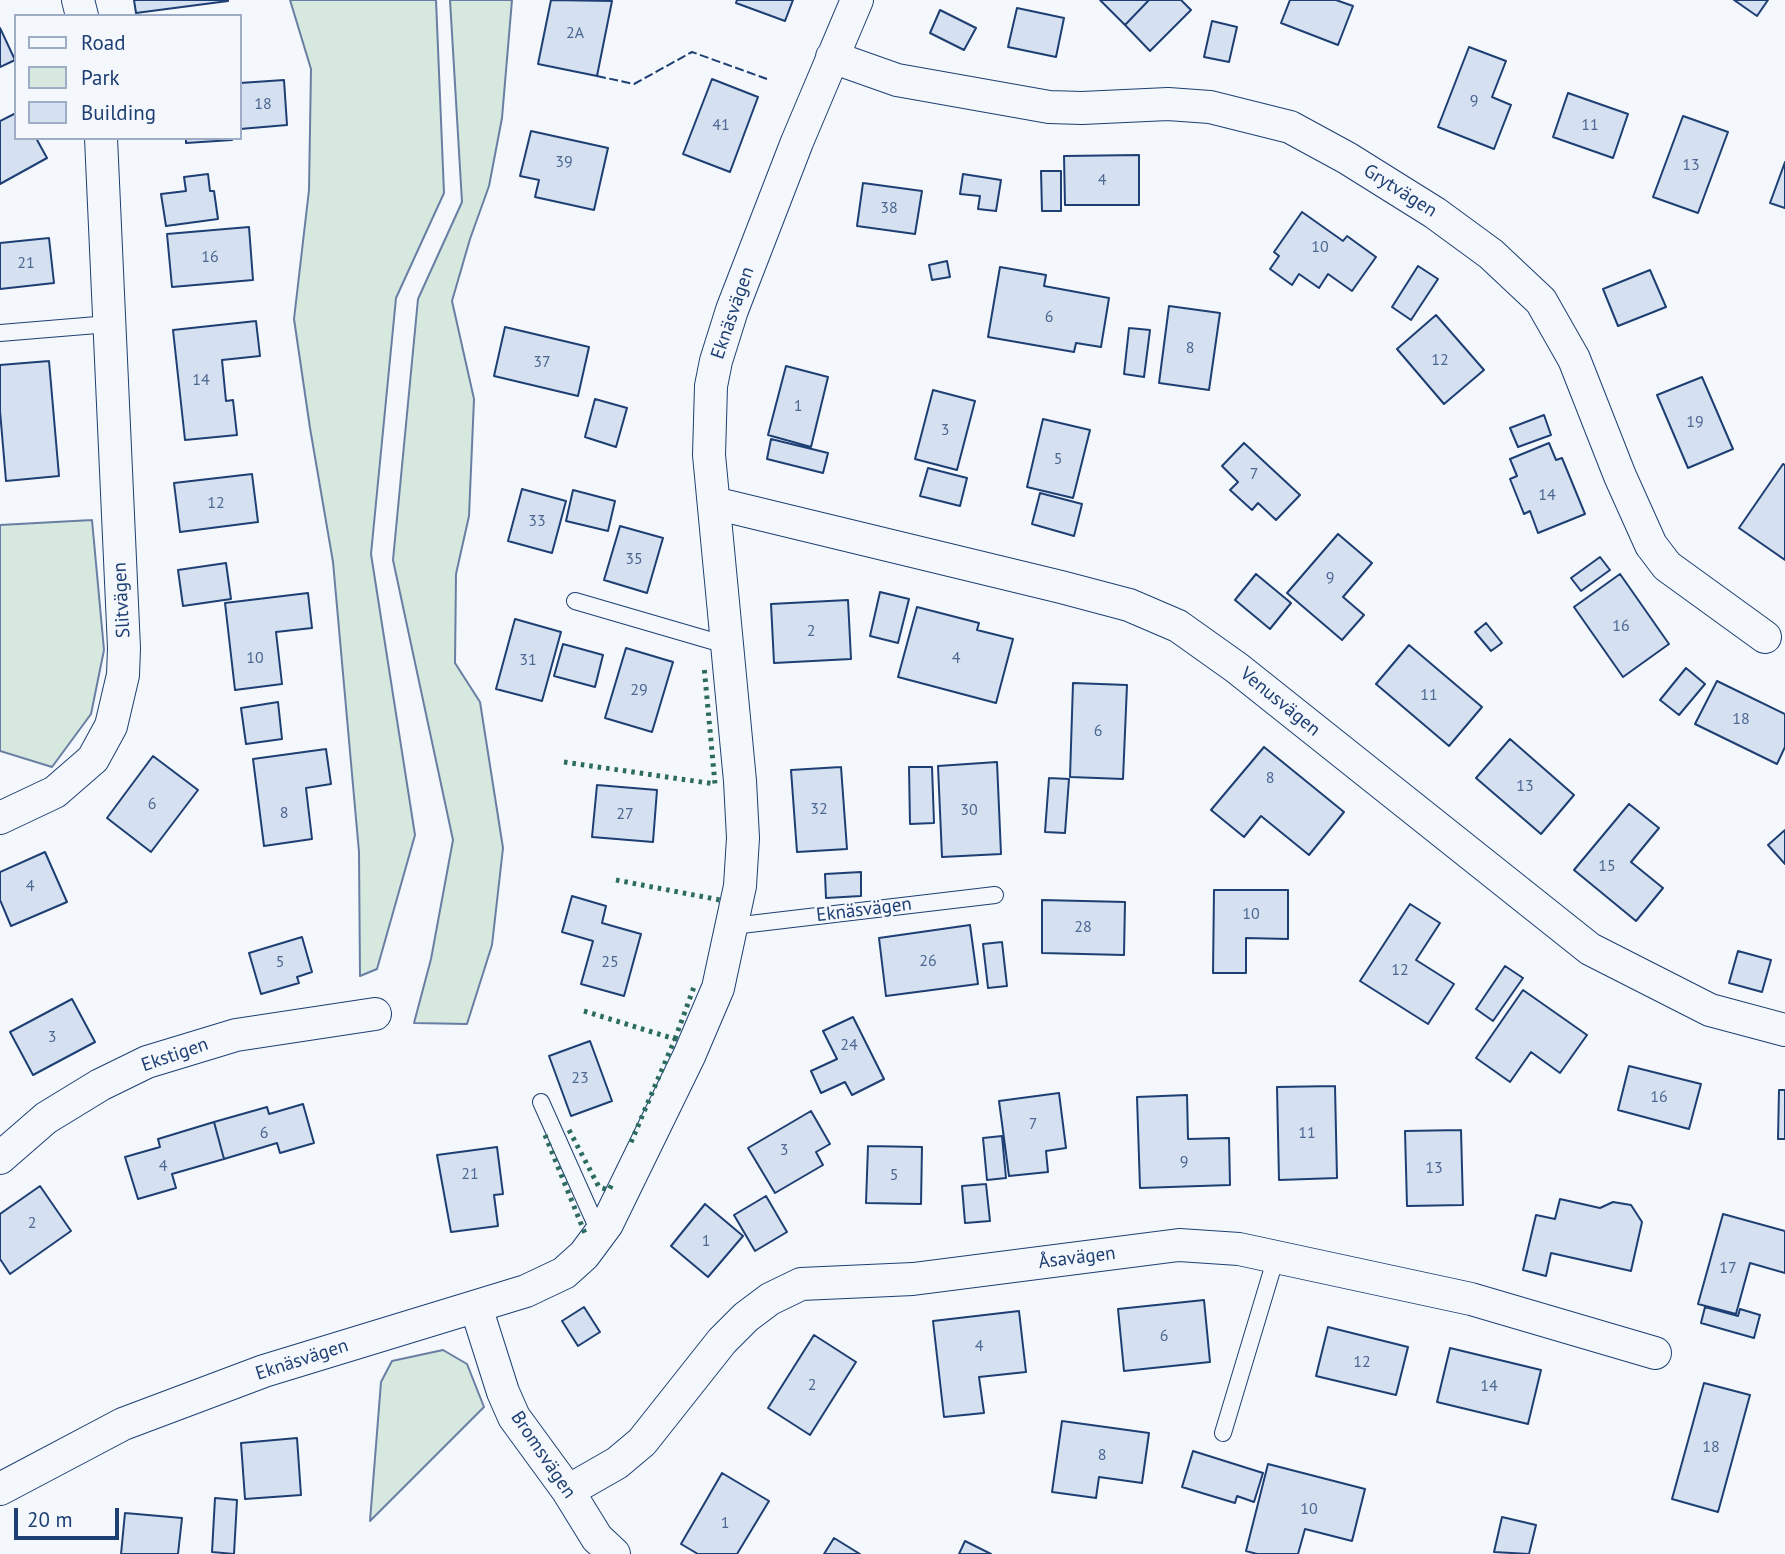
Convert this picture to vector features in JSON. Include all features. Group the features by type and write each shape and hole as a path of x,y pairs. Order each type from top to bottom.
{"street":[{"name":"Eknäsvägen","path":"0,1489 136,1419 264,1371 526,1292 564,1273 584,1255 623,1196 718,988 740,886 743,838 740,781 709,456 710,386 732,310 857,0"},
{"name":"Grytvägen","path":"832,57 897,80 1049,107 1168,104 1210,107 1290,127 1348,158 1435,213 1480,246 1521,280 1541,301 1574,359 1620,476 1651,545 1667,566 1765,637"},
{"name":"Slitvägen","path":"0,818 55,792 93,759 111,726 123,675 124,648 101,140"},
{"name":"Venusvägen","path":"714,503 1129,605 1178,626 1237,668 1590,949 1710,1010 1785,1030"},
{"name":"Ekstigen","path":"0,1158 46,1118 100,1085 147,1062 236,1035 376,1014"},
{"name":"Åsavägen","path":"568,1491 617,1463 642,1442 722,1341 746,1317 770,1299 801,1284 914,1279 1179,1245 1239,1249 1471,1299 1656,1353"},
{"name":"Bromsvägen","path":"477,1307 503,1392 514,1417 568,1491 597,1538 614,1554"}],"lane":[{"path":"0,333 109,324"},
{"path":"575,601 726,645"},
{"name":"Eknäsvägen","path":"733,926 995,895"},
{"path":"541,1102 600,1234"},
{"path":"1223,1433 1276,1257"}],"green space":[{"path":"290,0 436,0 444,193 396,298 371,554 415,835 377,969 360,976 359,852 333,562 294,319 309,190 311,69"},
{"path":"450,0 512,0 502,118 489,186 452,301 474,399 469,516 456,574 455,663 480,702 503,848 492,945 467,1024 414,1023 431,959 453,840 393,560 418,299 462,202"},
{"path":"92,520 104,650 91,714 52,767 0,751 0,525"},
{"path":"443,1350 467,1364 484,1407 370,1521 381,1382 392,1361"}],"building":[{"path":"134,0 228,0 228,1 136,13"},
{"path":"551,0 612,1 597,76 538,64"},
{"path":"737,0 793,0 785,21 736,3"},
{"path":"1100,0 1149,0 1125,25"},
{"path":"1149,0 1181,0 1191,10 1150,51 1125,25"},
{"path":"1290,0 1336,0 1353,6 1338,45 1281,23"},
{"path":"1734,0 1768,0 1757,16"},
{"path":"1017,8 1064,18 1056,57 1008,47"},
{"path":"940,10 976,28 964,50 930,33"},
{"path":"1212,21 1237,27 1229,62 1204,57"},
{"path":"0,28 14,60 0,67"},
{"path":"1469,47 1506,61 1492,97 1511,105 1494,149 1438,127"},
{"path":"712,79 758,97 730,172 683,154"},
{"path":"284,80 287,125 242,129 242,83"},
{"path":"1568,93 1628,114 1613,158 1553,137"},
{"path":"14,114 14,140 37,140 47,158 0,184 0,121"},
{"path":"1683,116 1728,132 1698,213 1653,197"},
{"path":"531,131 608,148 594,210 535,197 539,180 520,176"},
{"path":"186,140 232,140 186,143"},
{"path":"1139,155 1139,205 1065,205 1064,156"},
{"path":"1785,162 1785,208 1770,203"},
{"path":"1041,171 1061,171 1061,211 1042,211"},
{"path":"208,174 210,191 214,191 218,219 166,226 161,194 186,191 184,177"},
{"path":"963,174 1001,180 996,211 978,209 980,196 960,194"},
{"path":"863,183 922,191 915,234 857,226"},
{"path":"1302,212 1343,241 1347,236 1376,257 1352,291 1328,274 1319,288 1299,274 1292,285 1270,269 1279,256 1274,252"},
{"path":"249,227 253,280 172,287 167,234"},
{"path":"49,238 54,283 0,289 0,243"},
{"path":"947,261 950,277 932,280 929,265"},
{"path":"1418,266 1438,279 1411,320 1392,307"},
{"path":"1000,267 1046,275 1044,286 1109,298 1101,347 1076,343 1074,352 988,337"},
{"path":"1650,270 1666,307 1618,326 1603,289"},
{"path":"1169,306 1220,313 1209,390 1159,383"},
{"path":"1436,315 1484,370 1444,404 1397,349"},
{"path":"256,321 260,356 222,360 226,401 233,400 237,435 185,440 173,330"},
{"path":"505,327 589,347 578,396 494,376"},
{"path":"1129,328 1150,330 1144,377 1124,374"},
{"path":"49,361 59,476 6,481 0,411 0,365"},
{"path":"786,366 828,377 811,447 768,435"},
{"path":"1702,377 1733,449 1688,468 1657,395"},
{"path":"933,390 975,401 957,470 915,459"},
{"path":"595,399 627,408 616,447 585,437"},
{"path":"1544,415 1551,435 1518,447 1510,428"},
{"path":"1043,419 1090,430 1073,498 1027,487"},
{"path":"771,439 828,453 823,473 767,459"},
{"path":"1244,443 1300,495 1276,520 1258,503 1252,510 1230,490 1238,482 1222,466"},
{"path":"1549,443 1556,460 1562,458 1585,514 1538,533 1530,511 1524,514 1510,479 1517,476 1510,459"},
{"path":"1783,464 1785,465 1785,560 1739,528"},
{"path":"928,468 967,478 960,506 920,496"},
{"path":"252,474 258,522 180,532 174,483"},
{"path":"522,489 566,501 552,553 508,541"},
{"path":"573,490 615,501 608,531 566,521"},
{"path":"1040,493 1082,504 1074,536 1032,524"},
{"path":"620,526 663,538 647,593 604,580"},
{"path":"1338,534 1372,563 1343,597 1364,615 1342,640 1287,593"},
{"path":"1600,557 1610,570 1581,591 1571,578"},
{"path":"226,563 231,599 183,606 178,570"},
{"path":"1256,574 1291,603 1270,629 1235,600"},
{"path":"1620,574 1669,644 1623,677 1574,607"},
{"path":"880,592 909,599 898,643 870,636"},
{"path":"308,593 312,628 276,632 282,684 235,690 225,603"},
{"path":"848,600 851,659 774,663 771,604"},
{"path":"917,607 979,623 977,630 1013,639 996,703 898,677"},
{"path":"515,619 561,632 542,701 496,689"},
{"path":"1486,623 1502,643 1491,651 1475,632"},
{"path":"563,644 603,655 595,687 554,676"},
{"path":"1409,645 1482,707 1449,746 1376,684"},
{"path":"626,648 673,662 652,732 605,718"},
{"path":"1686,668 1705,684 1679,715 1660,700"},
{"path":"1717,681 1785,714 1785,747 1777,764 1695,724"},
{"path":"1073,683 1127,685 1123,779 1070,777"},
{"path":"278,702 282,739 246,744 241,708"},
{"path":"1510,739 1574,795 1541,834 1476,778"},
{"path":"1264,747 1344,812 1309,855 1261,816 1244,837 1211,810"},
{"path":"326,749 331,784 306,788 312,839 264,846 253,759"},
{"path":"153,756 198,790 151,852 107,818"},
{"path":"997,762 1001,854 942,857 938,766"},
{"path":"841,767 847,849 797,852 791,770"},
{"path":"909,767 932,767 934,823 910,824"},
{"path":"1049,778 1069,779 1065,833 1045,832"},
{"path":"597,785 657,790 653,842 592,837"},
{"path":"1629,804 1659,828 1631,862 1663,888 1636,921 1574,870"},
{"path":"1785,830 1785,864 1768,845"},
{"path":"45,852 67,902 11,926 0,900 0,872"},
{"path":"861,872 861,896 826,898 825,874"},
{"path":"1214,890 1288,890 1288,939 1246,938 1246,973 1213,973"},
{"path":"572,896 606,906 602,923 641,934 624,996 581,984 593,941 562,932"},
{"path":"1042,900 1125,902 1124,955 1042,953"},
{"path":"1410,904 1440,923 1416,960 1454,984 1428,1024 1360,981"},
{"path":"970,925 978,984 886,996 879,938"},
{"path":"302,937 312,972 297,977 299,983 261,994 249,953"},
{"path":"1002,942 1007,986 988,988 983,944"},
{"path":"1738,951 1771,960 1762,992 1729,983"},
{"path":"1505,966 1523,978 1493,1021 1476,1009"},
{"path":"1523,990 1587,1035 1560,1073 1531,1052 1510,1082 1476,1058"},
{"path":"72,999 95,1042 33,1075 10,1032"},
{"path":"853,1017 884,1079 852,1095 845,1082 821,1093 811,1071 837,1059 823,1031"},
{"path":"590,1041 612,1101 571,1116 549,1056"},
{"path":"1629,1066 1701,1084 1689,1129 1618,1110"},
{"path":"1335,1086 1337,1178 1279,1180 1277,1087"},
{"path":"1779,1090 1785,1090 1785,1139 1778,1139"},
{"path":"1059,1093 1066,1148 1046,1151 1048,1172 1009,1176 999,1101"},
{"path":"1187,1095 1188,1139 1229,1138 1230,1185 1140,1188 1137,1097"},
{"path":"303,1104 314,1143 280,1153 277,1143 224,1159 214,1122 267,1107 269,1114"},
{"path":"811,1111 830,1144 816,1152 823,1165 775,1193 748,1148"},
{"path":"214,1122 224,1159 172,1174 176,1188 138,1199 125,1157 160,1147 158,1139"},
{"path":"1461,1130 1463,1205 1407,1206 1405,1131"},
{"path":"1002,1136 1006,1178 987,1180 983,1138"},
{"path":"868,1146 922,1147 921,1204 866,1203"},
{"path":"497,1147 503,1194 494,1195 498,1226 451,1232 437,1155"},
{"path":"986,1184 990,1221 965,1223 962,1186"},
{"path":"40,1186 71,1231 10,1274 0,1259 0,1214"},
{"path":"766,1196 787,1232 755,1251 734,1215"},
{"path":"1560,1199 1600,1208 1613,1202 1631,1205 1642,1222 1631,1271 1551,1253 1546,1276 1523,1270 1536,1215 1555,1219"},
{"path":"705,1204 743,1236 708,1277 671,1246"},
{"path":"1723,1214 1785,1231 1785,1273 1750,1263 1736,1314 1698,1304"},
{"path":"1204,1300 1210,1362 1124,1371 1118,1309"},
{"path":"584,1307 600,1332 578,1346 562,1321"},
{"path":"1705,1307 1738,1316 1740,1309 1760,1315 1754,1338 1701,1323"},
{"path":"1019,1311 1026,1372 979,1377 984,1413 944,1417 933,1321"},
{"path":"1328,1327 1408,1347 1396,1395 1316,1376"},
{"path":"814,1335 856,1362 810,1435 768,1408"},
{"path":"1450,1348 1541,1370 1528,1424 1437,1402"},
{"path":"1704,1383 1750,1395 1718,1512 1672,1499"},
{"path":"1062,1421 1149,1433 1142,1483 1099,1477 1096,1498 1052,1492"},
{"path":"297,1438 301,1495 245,1499 241,1443"},
{"path":"1193,1451 1263,1473 1254,1502 1237,1496 1235,1503 1182,1487"},
{"path":"1268,1464 1365,1489 1352,1541 1305,1529 1298,1554 1257,1554 1246,1551"},
{"path":"722,1473 769,1501 737,1554 698,1554 681,1544"},
{"path":"215,1498 237,1500 234,1554 212,1552"},
{"path":"125,1513 182,1518 178,1554 121,1554"},
{"path":"1502,1517 1536,1525 1529,1554 1494,1552"},
{"path":"834,1538 860,1554 824,1554"},
{"path":"965,1541 991,1554 959,1554"}],"hedge":[{"path":"564,762 715,784 704,666"},
{"path":"616,880 720,900"},
{"path":"675,1039 695,984"},
{"path":"584,1011 675,1039 629,1147"},
{"path":"569,1130 599,1187 609,1190 612,1184"},
{"path":"545,1135 586,1236"}],"fence":[{"path":"597,76 634,84 692,52 767,79"}]}
